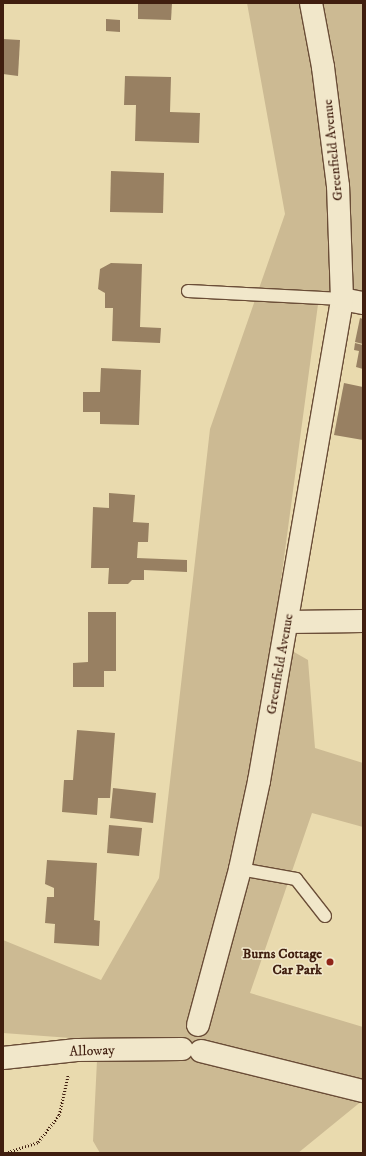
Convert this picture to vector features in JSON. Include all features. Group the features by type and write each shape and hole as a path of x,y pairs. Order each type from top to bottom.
{"street":[{"name":"Greenfield Avenue","path":"192,1050 178,1040 181,1031 188,1025 198,1025 240,869 259,781 288,622 353,301 323,67 311,3"},
{"path":"288,622 363,621"},
{"name":"Alloway","path":"3,1058 77,1050 192,1050 363,1091"}],"lane":[{"path":"188,291 353,301"},
{"path":"240,869 296,879 326,916"}],"path":[{"path":"5,1153 38,1142 59,1115 64,1087 77,1050"}],"shaded area":[{"path":"247,3 363,3 363,290 319,297 273,640 308,660 315,748 363,763 363,827 312,813 250,993 363,1027 363,1100 298,1153 100,1153 93,1141 98,1040 3,1033 3,940 101,980 159,878 210,429 285,214"}],"building":[{"path":"138,3 172,3 171,20 138,19"},
{"path":"106,19 120,20 120,32 106,31"},
{"path":"3,39 20,40 18,76 3,74"},
{"path":"125,76 171,77 170,112 200,113 199,143 135,141 136,105 124,105"},
{"path":"111,171 164,173 163,213 110,212"},
{"path":"111,263 142,264 140,327 161,328 160,343 112,341 113,308 105,308 105,293 98,289 100,269"},
{"path":"360,318 363,319 363,344 355,342"},
{"path":"355,343 363,345 363,369 356,367 359,351 354,350"},
{"path":"101,368 141,370 139,425 100,424 100,412 83,412 83,392 100,392"},
{"path":"344,383 363,387 363,440 334,435"},
{"path":"109,493 135,495 133,522 149,523 148,542 138,542 137,558 187,560 187,572 144,570 144,580 132,580 128,584 108,584 109,568 91,568 93,507 109,508"},
{"path":"88,612 116,612 116,671 104,671 104,687 73,687 73,663 88,662"},
{"path":"77,730 115,733 110,798 98,798 97,815 62,812 64,780 73,780"},
{"path":"113,788 156,793 153,823 110,818"},
{"path":"109,825 142,828 139,856 107,853"},
{"path":"47,860 97,863 94,920 100,921 99,946 54,943 55,924 45,923 47,897 54,897 54,888 45,884"}],"place":[{"name":"Burns Cottage Car Park","path":"330,962"}]}
